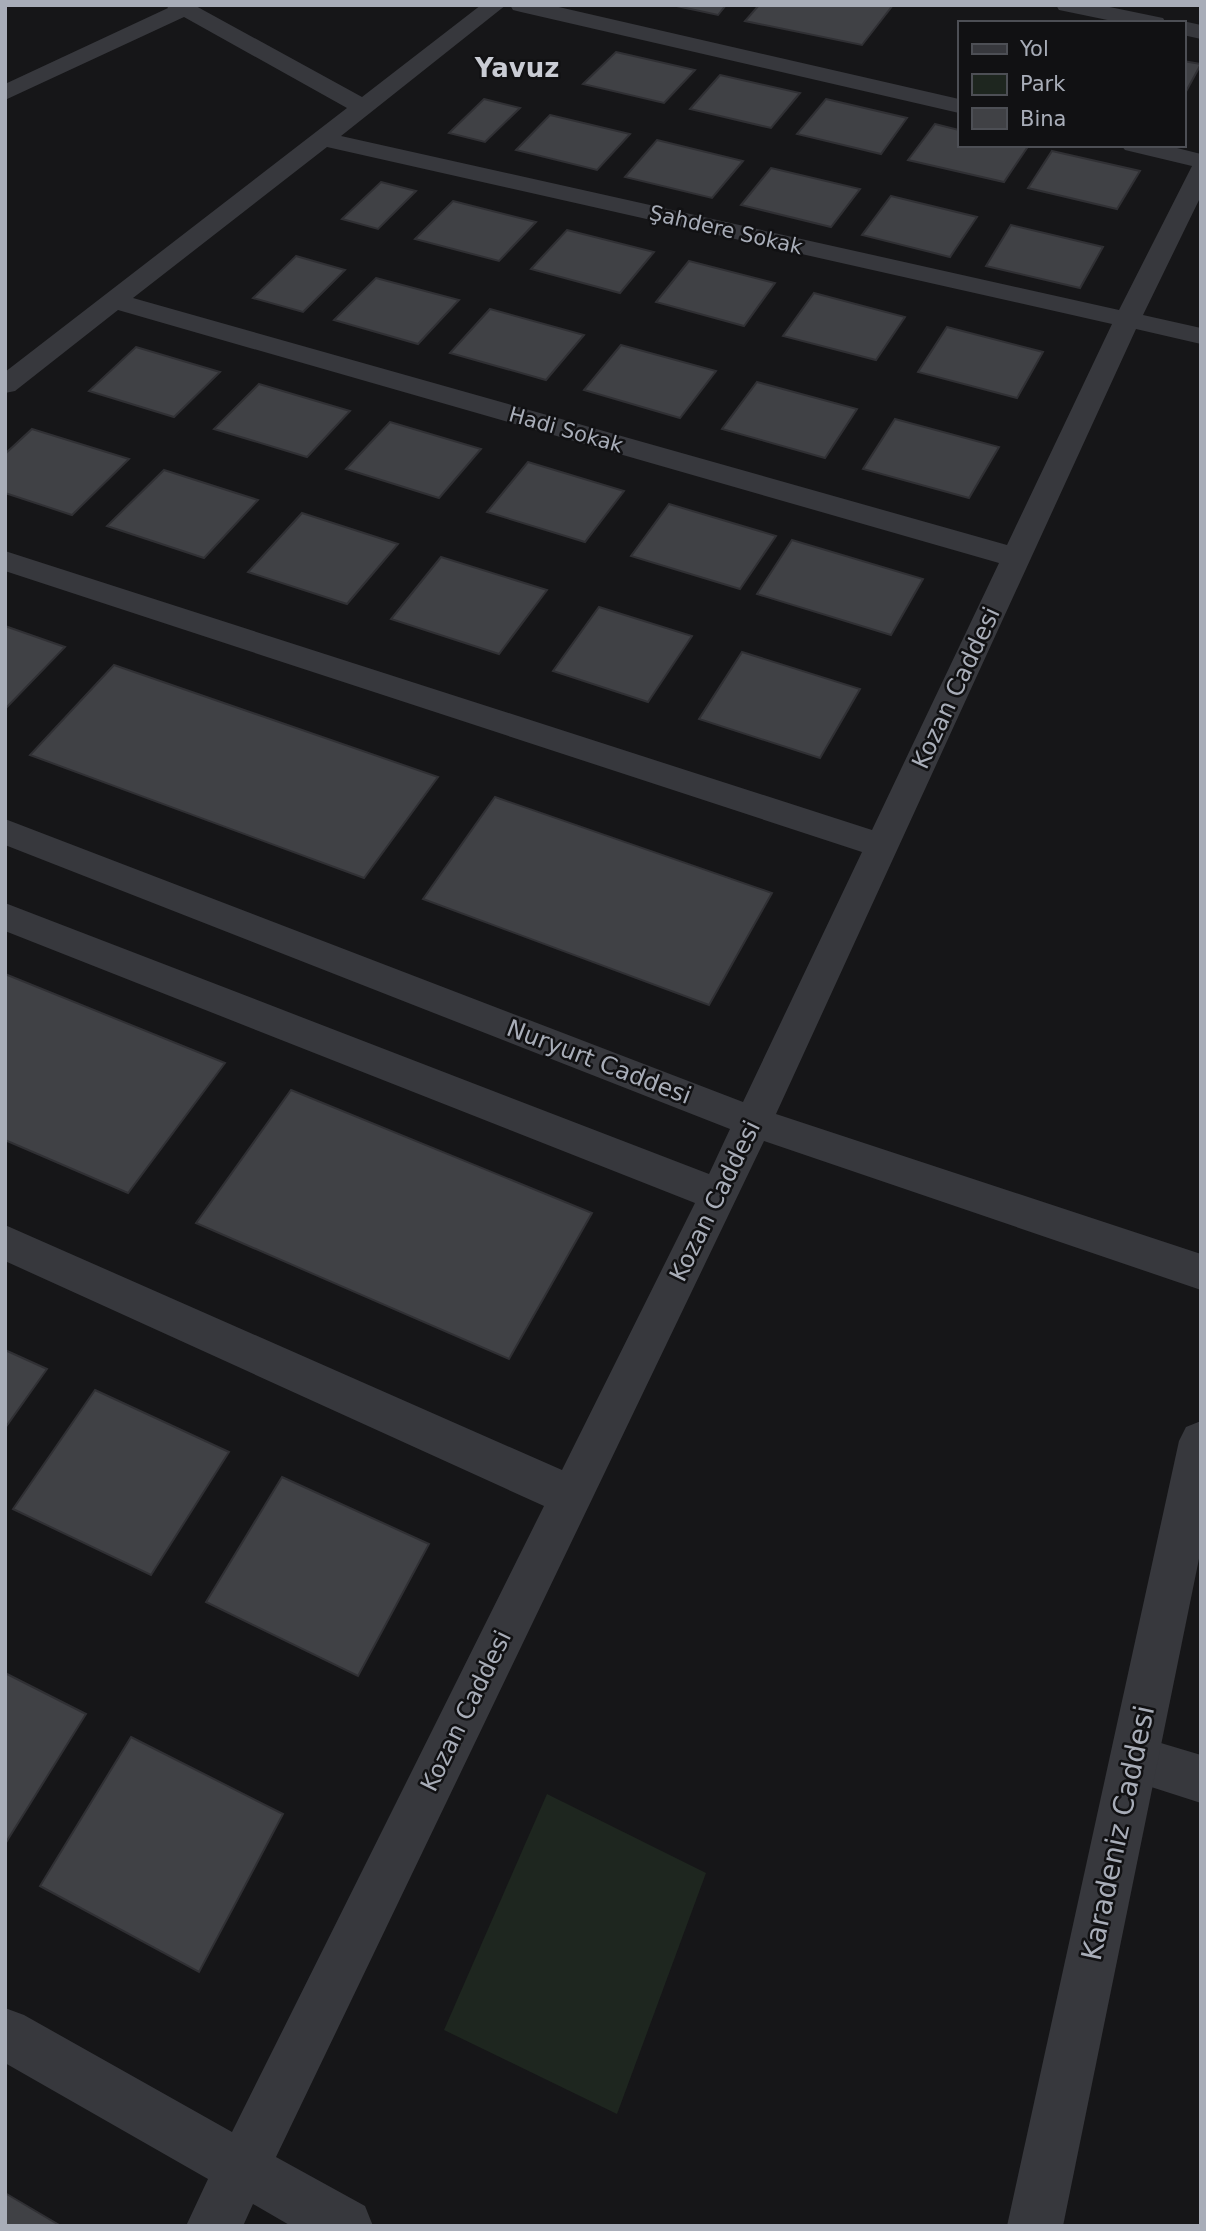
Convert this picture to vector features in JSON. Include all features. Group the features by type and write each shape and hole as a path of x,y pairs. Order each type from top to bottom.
{"street":[{"path":"5,385 495,5"},
{"path":"521,5 958,106"},
{"path":"1067,5 1145,21"},
{"path":"5,93 181,7 364,108"},
{"name":"Şahdere Sokak","path":"325,139 1201,337"},
{"path":"1142,147 1201,161"},
{"name":"Kozan Caddesi","path":"214,2226 719,1195 1127,321 1201,170"},
{"name":"Hadi Sokak","path":"115,301 1017,558"},
{"path":"5,561 883,846"},
{"name":"Nuryurt Caddesi","path":"5,831 754,1122 1201,1272"},
{"path":"5,916 719,1195"},
{"path":"5,1242 571,1496"},
{"name":"Karadeniz Caddesi","path":"1035,2226 1201,1441"},
{"path":"1134,1759 1201,1779"},
{"path":"5,2034 345,2226"}],"green space":[{"path":"547,1794 706,1873 617,2114 444,2030"}],"building":[{"path":"672,5 726,5 718,15"},
{"path":"759,5 893,5 862,45 745,21"},
{"path":"616,52 695,70 664,103 583,84"},
{"path":"1185,61 1201,64 1185,93"},
{"path":"720,75 800,93 771,128 690,109"},
{"path":"484,99 520,108 485,142 449,133"},
{"path":"826,99 907,118 881,154 797,134"},
{"path":"550,115 630,134 597,170 516,150"},
{"path":"935,124 958,130 958,147 1028,147 1004,182 908,160"},
{"path":"657,140 743,161 712,198 625,177"},
{"path":"1052,151 1140,171 1117,209 1028,188"},
{"path":"771,168 860,189 831,227 741,205"},
{"path":"381,182 416,191 378,229 342,219"},
{"path":"891,196 977,217 950,257 862,235"},
{"path":"453,201 536,222 499,261 415,239"},
{"path":"1011,225 1103,247 1080,288 986,266"},
{"path":"567,230 654,252 620,293 531,269"},
{"path":"296,256 345,270 303,312 253,298"},
{"path":"689,261 775,283 744,326 656,302"},
{"path":"376,278 459,300 418,344 334,320"},
{"path":"814,293 905,317 876,360 783,336"},
{"path":"490,309 584,335 546,380 450,353"},
{"path":"947,327 1043,352 1017,398 918,372"},
{"path":"621,345 716,371 680,418 584,390"},
{"path":"136,347 220,372 174,417 89,391"},
{"path":"757,382 857,409 825,458 722,429"},
{"path":"259,384 350,411 307,457 214,429"},
{"path":"895,419 999,447 969,498 863,469"},
{"path":"390,422 481,449 439,498 346,469"},
{"path":"32,429 129,459 72,515 5,493 5,454"},
{"path":"528,462 624,491 585,542 487,512"},
{"path":"164,470 258,500 204,558 107,526"},
{"path":"669,504 776,536 740,589 631,556"},
{"path":"302,513 398,544 347,604 248,572"},
{"path":"792,540 923,579 891,635 757,594"},
{"path":"441,557 547,590 499,654 391,619"},
{"path":"599,607 692,636 648,702 553,671"},
{"path":"5,626 65,647 5,709"},
{"path":"742,652 860,689 820,758 699,719"},
{"path":"114,665 438,777 364,878 30,755"},
{"path":"495,797 772,893 709,1005 423,899"},
{"path":"5,974 225,1063 128,1193 5,1140"},
{"path":"291,1090 592,1213 509,1359 196,1223"},
{"path":"5,1350 47,1369 5,1428"},
{"path":"95,1390 229,1452 151,1575 13,1509"},
{"path":"282,1477 429,1544 358,1676 206,1602"},
{"path":"5,1673 86,1714 5,1844"},
{"path":"131,1737 283,1814 199,1972 40,1886"},
{"path":"5,2193 59,2225 5,2226"}],"district":[{"name":"Yavuz","path":"517,68"}]}
